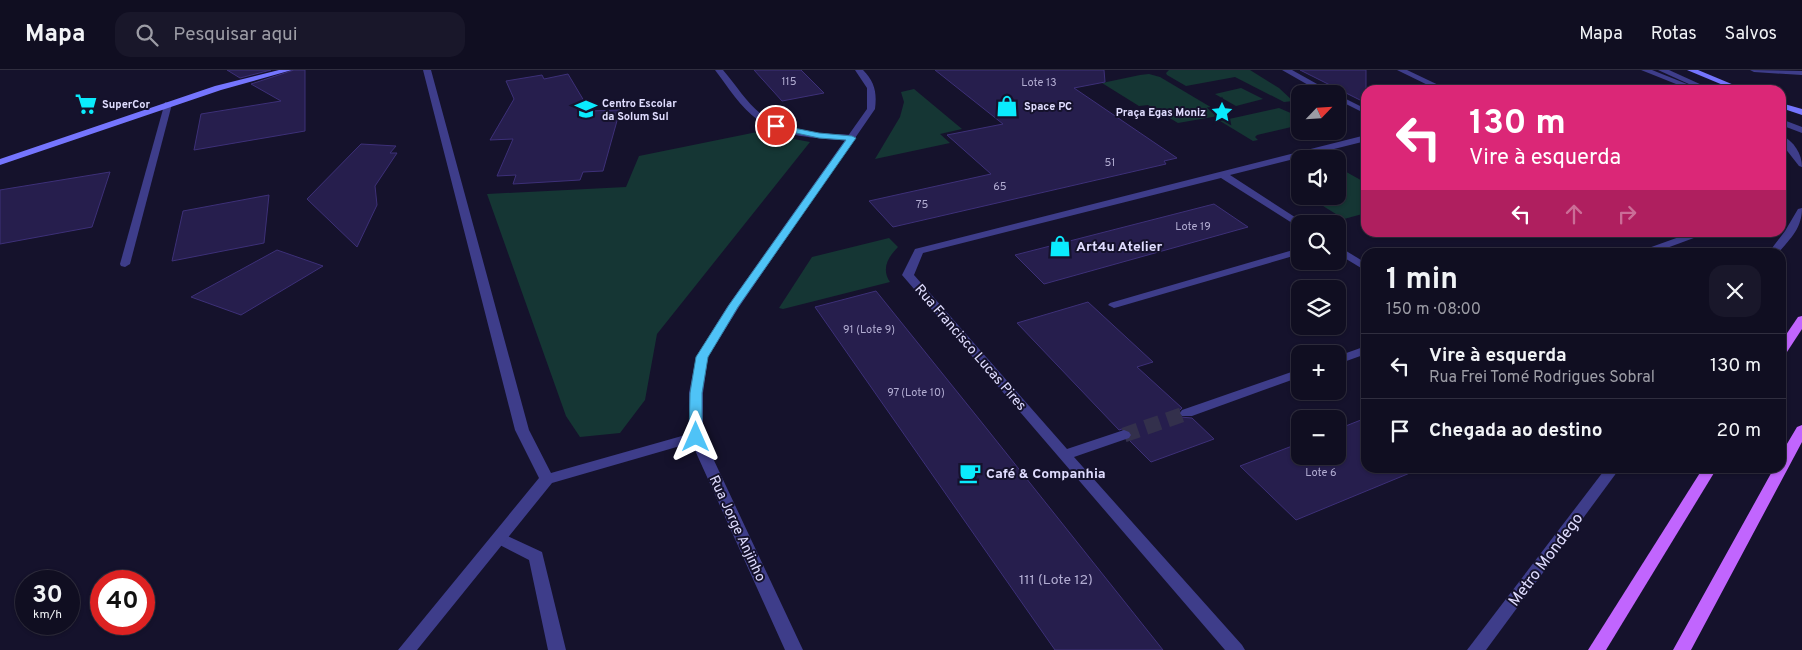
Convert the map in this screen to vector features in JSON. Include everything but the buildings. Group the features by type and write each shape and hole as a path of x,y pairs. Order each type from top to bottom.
{"main road":[{"path":"0,162 218,88 288,70"},
{"path":"1691,70 1729,85"},
{"path":"1786,107 1802,112"},
{"path":"1786,344 1802,320"},
{"path":"1786,458 1802,430"},
{"path":"1597,650 1707,473"},
{"path":"1682,650 1778,473"}],"street":[{"path":"427,70 522,430 547,479"},
{"path":"719,70 759,117 769,123 819,136 852,138"},
{"name":"Rua Jorge Anjinho","path":"794,650 696,437 696,393 702,357 733,307 871,109 874,94 870,83 859,70"},
{"path":"1286,70 1314,85"},
{"path":"1401,70 1434,85"},
{"path":"1645,70 1685,85"},
{"path":"1662,70 1697,85"},
{"path":"1754,70 1802,73"},
{"path":"1346,101 1361,109"},
{"path":"125,264 168,104"},
{"path":"1786,124 1802,130"},
{"name":"Rua Francisco Lucas Pires","path":"1236,650 1064,456 908,274 919,251 1361,139"},
{"path":"1786,142 1802,164"},
{"path":"1223,175 1291,219"},
{"path":"1777,248 1790,232 1802,211"},
{"path":"1659,248 1690,237"},
{"path":"1346,254 1361,265"},
{"path":"1114,305 1291,255"},
{"path":"1346,357 1361,352"},
{"path":"1187,413 1291,376"},
{"path":"1064,456 1124,435"},
{"path":"407,650 547,479 696,437"},
{"name":"Metro Mondego","path":"1476,650 1609,473"},
{"path":"498,538 536,556 557,650"}],"green space":[{"path":"1169,70 1250,70 1279,88 1291,101 1284,102 1235,77 1186,86 1166,73"},
{"path":"1149,74 1160,77 1224,115 1178,123 1148,105 1139,106 1102,83"},
{"path":"1241,88 1263,99 1236,106 1215,94"},
{"path":"914,89 962,129 940,134 950,143 875,159 900,117 904,102 901,92"},
{"path":"1279,108 1291,113 1291,127 1257,135 1255,137 1258,140 1253,141 1220,121"},
{"path":"757,132 810,142 657,334 645,400 620,433 580,437 566,416 487,194 626,187 639,156"},
{"path":"1346,172 1361,180 1361,214 1346,218 1346,215 1338,215 1321,205 1346,205"},
{"path":"889,238 898,247 887,263 886,272 890,282 783,309 779,308 812,257"}],"tunnel":[{"path":"1124,435 1187,413"}],"place":[{"name":"SuperCor","path":"86,104"},
{"name":"Space PC","path":"1007,106"},
{"name":"Centro Escolar da Solum Sul","path":"586,109"},
{"name":"Praça Egas Moniz","path":"1222,112"},
{"name":"Art4u Atelier","path":"1060,246"},
{"name":"Café & Companhia","path":"970,473"}],"route":[{"path":"696,437 696,393 702,357 733,307 852,138 819,136 776,126"}]}
